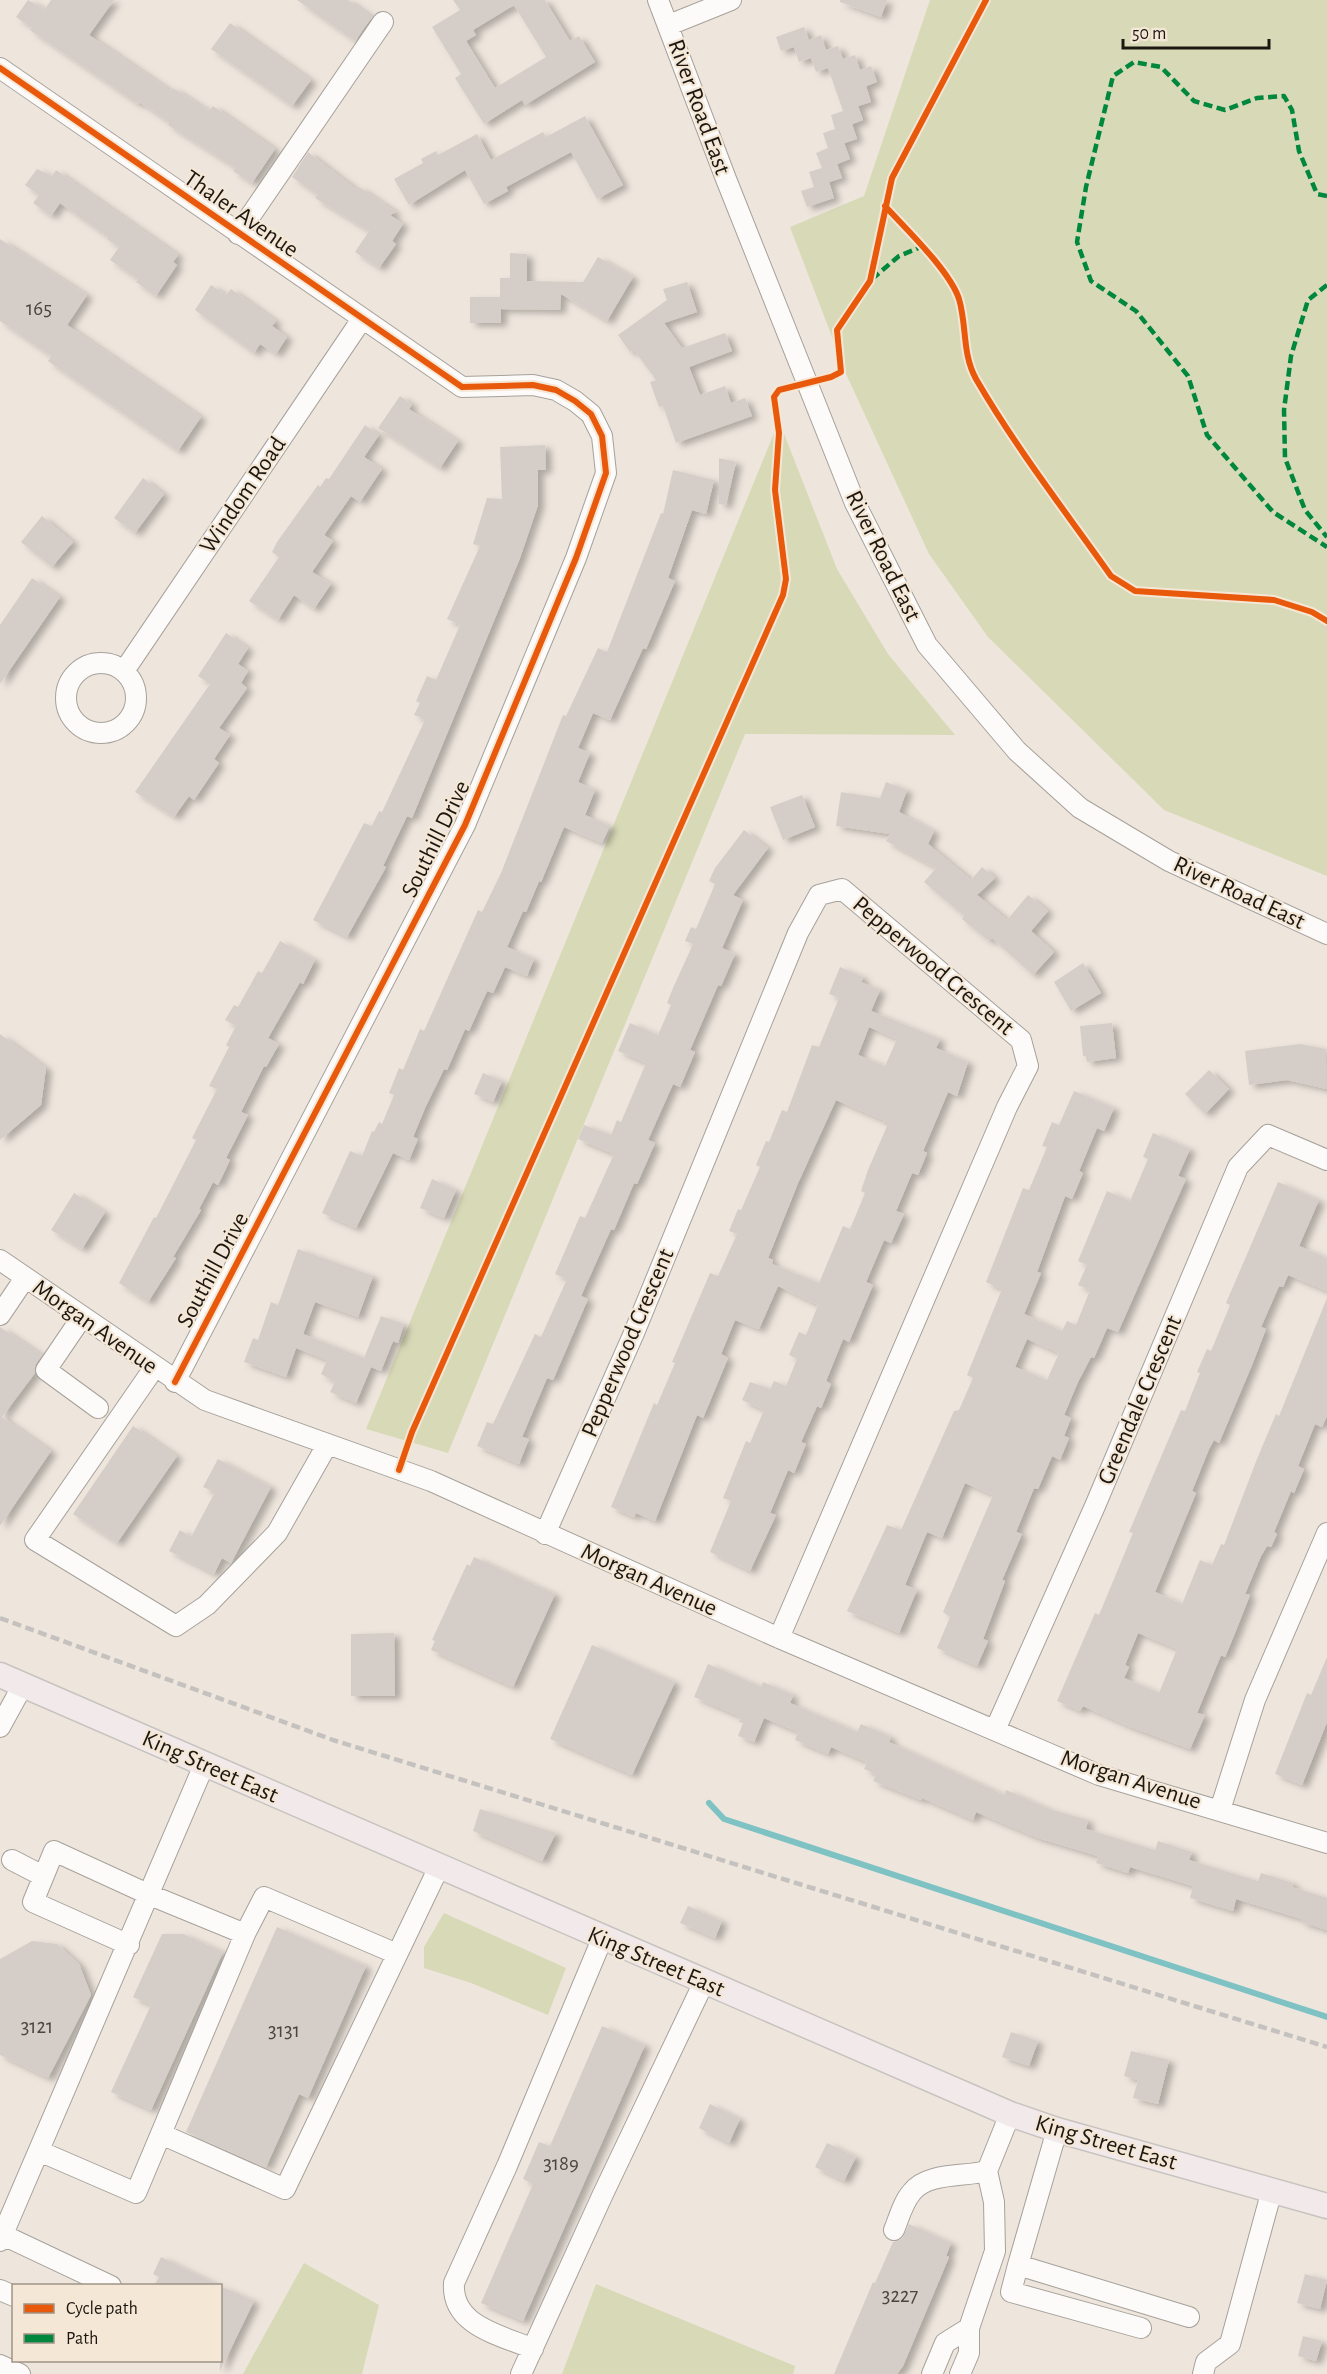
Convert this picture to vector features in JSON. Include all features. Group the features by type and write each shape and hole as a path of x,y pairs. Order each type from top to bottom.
{"main road":[{"name":"King Street East","path":"0,1675 602,1939 1010,2114 1057,2130 1327,2206"}],"street":[{"name":"River Road East","path":"658,0 730,190 855,503 927,645 1017,751 1080,808 1169,861 1327,934"},
{"path":"669,25 731,0"},
{"path":"238,234 383,22"},
{"name":"Thaler Avenue","path":"0,68 462,387"},
{"name":"Windom Road","path":"124,671 362,319"},
{"name":"Southill Drive","path":"175,1382 465,825 576,558 606,473 602,436 591,414 575,400 556,390 533,385 462,387"},
{"name":"Pepperwood Crescent","path":"545,1534 634,1333 798,933 819,895 842,889 1021,1040 1028,1066 1007,1107 779,1638"},
{"name":"Greendale Crescent","path":"995,1730 1095,1506 1238,1167 1268,1135 1327,1160"},
{"name":"Morgan Avenue","path":"0,1260 204,1401 431,1481 779,1638 1099,1775 1327,1843"},
{"path":"0,1316 26,1278"},
{"path":"82,1317 46,1370 98,1408"},
{"path":"154,1368 35,1540 176,1626 207,1605 277,1533 327,1445"},
{"path":"1220,1810 1255,1700 1327,1533"},
{"path":"0,1727 23,1685"},
{"path":"106,2284 1,2238 129,1945 204,1765"},
{"path":"129,1945 33,1902 54,1851 150,1895 246,1934"},
{"path":"12,1860 43,1876"},
{"path":"161,2134 285,2189 439,1867"},
{"path":"39,2151 136,2193 246,1934 264,1897 397,1954"},
{"path":"533,2349 471,2322 458,2309 455,2301 456,2276 507,2166 602,1939"},
{"path":"521,2374 704,1983"},
{"path":"960,2374 969,2353 969,2328 995,2251 994,2202 987,2171 1010,2114"},
{"path":"1057,2130 1011,2292 1141,2328"},
{"path":"894,2230 908,2198 917,2186 936,2179 987,2171"},
{"path":"1203,2374 1206,2362 1230,2344 1272,2190"},
{"path":"1018,2265 1189,2317"},
{"path":"932,2374 945,2343 969,2328"},
{"path":"0,2365 20,2374"}],"green space":[{"path":"930,0 1327,0 1327,876 1164,810 988,637 929,554 847,376 790,227 864,196"},
{"path":"779,421 837,569 888,654 955,735 745,734 448,1453 366,1429"},
{"path":"444,1913 566,1968 548,2015 471,1983 424,1968 424,1947"},
{"path":"304,2263 379,2305 362,2374 243,2374"},
{"path":"596,2284 795,2366 793,2374 562,2374"}],"building":[{"path":"28,0 45,9 51,0 114,0 89,35 171,91 173,88 209,111 213,106 275,149 252,183 233,171 236,168 168,125 169,122 139,102 138,104 30,30 32,28 16,17"},
{"path":"297,0 348,0 372,17 355,41"},
{"path":"453,0 545,0 570,41 579,36 595,62 525,105 522,100 484,124 455,78 461,74 432,27 460,10","holes":["514,5 546,57 495,88 466,41 476,35 473,30"]},
{"path":"840,0 887,0 881,17 840,2"},
{"path":"230,23 311,80 292,106 211,49"},
{"path":"804,27 809,40 821,35 826,50 838,46 843,59 855,55 860,70 871,66 877,82 866,86 871,102 858,106 863,120 852,124 857,139 844,143 850,159 837,164 842,178 829,182 834,198 807,207 801,191 814,187 809,172 822,168 816,153 828,148 823,133 835,129 831,115 843,111 828,68 816,72 811,58 799,62 794,47 781,51 776,37"},
{"path":"585,116 623,185 597,199 571,152 506,187 508,191 484,204 465,170 409,205 394,179 423,163 421,159 436,151 438,155 477,134 491,160 543,132 546,137"},
{"path":"308,152 357,190 359,187 396,212 390,215 403,224 392,241 396,244 379,268 355,252 369,231 315,198 318,195 292,177"},
{"path":"37,169 52,176 56,170 178,255 173,262 177,265 156,296 136,282 138,279 110,260 119,247 107,239 108,237 60,203 51,216 33,203 39,195 25,185"},
{"path":"0,239 87,295 67,325 201,417 178,451 48,361 51,356 0,321"},
{"path":"510,253 527,254 527,281 583,282 598,257 633,277 607,321 561,294 560,310 501,309 501,323 470,323 470,297 500,297 500,278 510,278"},
{"path":"687,282 697,312 664,323 682,348 725,333 732,351 689,367 700,395 725,386 731,403 745,398 752,416 676,443 663,406 659,407 650,382 656,380 634,350 630,352 618,335 667,300 663,289"},
{"path":"211,285 226,295 231,289 276,321 272,326 287,337 276,354 260,344 254,353 195,310"},
{"path":"400,396 412,404 409,409 458,441 440,468 378,428"},
{"path":"365,425 379,435 364,457 382,469 360,502 351,496 324,535 333,541 312,572 331,584 314,609 294,595 278,620 249,601 279,557 272,552 277,542 318,485 320,487 326,478 329,479"},
{"path":"545,445 546,470 538,470 538,505 520,558 412,818 407,816 383,866 386,867 347,937 313,920 364,823 372,826 379,811 382,812 424,722 422,718 414,715 420,703 416,701 427,676 436,680 460,625 447,619 480,546 473,544 487,498 502,499 500,447"},
{"path":"719,458 736,462 726,505 719,504"},
{"path":"673,470 714,480 706,514 692,510 668,578 675,581 646,649 643,648 610,720 593,713 578,748 590,753 578,782 595,790 585,815 610,826 602,843 564,827 541,882 539,881 526,912 523,911 507,947 534,959 527,976 505,967 493,993 487,991 469,1031 465,1029 447,1070 444,1069 425,1108 413,1137 418,1139 409,1160 393,1153 356,1228 322,1213 350,1151 362,1156 372,1131 374,1132 379,1122 382,1124 394,1095 389,1093 399,1068 403,1070 420,1029 424,1031 478,910 482,912 501,873 563,715 566,716 598,648 607,652 661,513 663,514"},
{"path":"143,478 164,494 135,533 114,518"},
{"path":"42,516 73,542 52,567 21,542"},
{"path":"32,578 60,597 0,684 0,625"},
{"path":"226,633 248,648 238,664 248,671 241,683 247,688 219,728 230,735 214,759 219,763 194,800 189,796 174,817 135,792 210,684 198,676"},
{"path":"886,782 907,790 899,812 934,831 928,844 971,880 982,867 995,878 977,895 1007,920 1028,895 1048,911 1031,931 1054,952 1033,975 992,938 989,941 962,919 964,916 924,882 936,868 886,841 890,834 836,826 841,792 880,798"},
{"path":"802,795 815,827 783,840 770,807"},
{"path":"744,830 768,848 733,895 743,900 722,948 735,954 721,986 718,985 690,1050 695,1052 680,1087 673,1084 648,1140 655,1143 637,1184 634,1183 614,1230 611,1229 581,1296 588,1299 553,1380 547,1378 522,1437 529,1439 519,1464 477,1446 487,1422 493,1424 535,1334 541,1337 567,1279 555,1274 580,1216 585,1218 614,1154 578,1139 584,1125 611,1135 617,1120 621,1122 646,1063 618,1051 630,1023 658,1035 671,1005 667,1003 693,944 685,941 691,927 696,929 715,884 709,881 715,868"},
{"path":"280,941 315,960 303,984 300,982 268,1038 279,1044 266,1067 264,1066 241,1112 248,1115 226,1158 230,1160 218,1185 213,1182 199,1209 201,1210 173,1257 176,1258 148,1302 119,1283 196,1140 192,1138 217,1089 209,1086 229,1047 226,1045 236,1026 225,1020 234,1005 238,1007 258,971 262,973"},
{"path":"1083,963 1101,993 1071,1011 1054,982"},
{"path":"840,967 863,977 861,982 880,990 871,1011 940,1039 936,1048 968,1062 957,1096 948,1092 923,1151 927,1153 918,1175 912,1173 896,1211 904,1214 891,1243 884,1240 866,1282 873,1285 849,1342 843,1339 826,1381 831,1384 821,1408 817,1406 801,1442 806,1444 794,1473 788,1470 770,1513 776,1515 750,1571 710,1552 731,1501 723,1498 746,1441 750,1443 764,1410 742,1400 750,1382 770,1389 774,1381 786,1386 797,1359 789,1355 799,1332 806,1335 818,1305 778,1286 759,1329 735,1320 721,1354 728,1358 703,1418 697,1415 655,1521 636,1513 634,1517 611,1507 654,1403 657,1405 675,1363 672,1362 710,1273 718,1276 737,1234 729,1231 760,1167 756,1165 766,1141 769,1142 782,1110 787,1112 812,1045 819,1047 839,998 829,994","holes":["869,1027 897,1039 885,1066 858,1055","836,1100 885,1121 883,1124 887,1126 868,1170 861,1191 865,1193 850,1229 843,1226 819,1283 772,1264 773,1260 768,1258 798,1183"]},
{"path":"1112,1023 1116,1058 1087,1062 1086,1056 1083,1056 1080,1026"},
{"path":"0,1034 46,1068 41,1105 0,1140"},
{"path":"1300,1044 1326,1049 1327,1089 1287,1080 1249,1085 1245,1051"},
{"path":"1209,1070 1229,1089 1205,1114 1185,1094"},
{"path":"483,1073 502,1081 493,1102 474,1094"},
{"path":"1074,1091 1114,1108 1104,1131 1097,1128 1079,1171 1083,1173 1072,1199 1065,1196 1037,1272 1041,1273 1024,1314 1062,1331 1067,1321 1076,1325 1090,1290 1078,1285 1087,1265 1078,1261 1107,1191 1130,1201 1148,1159 1143,1157 1153,1133 1190,1149 1178,1176 1186,1179 1118,1332 1107,1328 1094,1358 1091,1357 1078,1382 1064,1415 1071,1418 1064,1436 1069,1438 1060,1460 1052,1456 1038,1489 1034,1488 1016,1532 1022,1534 1002,1580 1005,1581 983,1639 988,1641 977,1666 937,1648 950,1617 943,1612 993,1495 965,1483 942,1538 927,1532 905,1585 917,1590 899,1633 847,1611 887,1525 901,1530 954,1411 959,1410 973,1378 967,1375 1002,1289 986,1282 1023,1188 1029,1190 1047,1147 1042,1146 1052,1122 1059,1125","holes":["1027,1339 1059,1353 1047,1380 1015,1367"]},
{"path":"432,1179 456,1190 444,1218 420,1208"},
{"path":"1278,1182 1319,1200 1299,1246 1327,1258 1327,1291 1288,1275 1283,1287 1279,1286 1261,1327 1266,1329 1252,1365 1219,1443 1214,1440 1209,1449 1192,1491 1196,1493 1155,1592 1182,1604 1200,1560 1212,1565 1221,1544 1224,1545 1257,1459 1276,1414 1279,1416 1327,1298 1327,1416 1322,1427 1315,1424 1298,1466 1304,1469 1294,1493 1291,1491 1274,1532 1277,1534 1271,1547 1267,1546 1261,1556 1245,1594 1250,1595 1235,1633 1225,1657 1221,1655 1197,1713 1205,1715 1190,1749 1083,1706 1080,1711 1057,1701 1095,1613 1099,1615 1133,1533 1129,1532 1181,1410 1185,1411 1207,1349 1211,1351 1230,1305 1226,1303","holes":["1138,1633 1177,1649 1159,1693 1124,1678 1129,1667 1125,1665"]},
{"path":"74,1193 105,1212 82,1249 51,1230"},
{"path":"298,1249 373,1276 358,1317 315,1302 303,1334 364,1358 381,1316 404,1324 398,1343 393,1341 381,1371 371,1367 356,1403 330,1392 335,1382 321,1374 327,1360 296,1348 286,1377 244,1362 253,1338 258,1340 271,1302 278,1305"},
{"path":"0,1327 42,1355 36,1364 35,1373 2,1417 51,1451 0,1526"},
{"path":"133,1426 177,1456 117,1543 73,1514"},
{"path":"218,1459 271,1487 231,1563 222,1558 214,1574 169,1551 180,1530 191,1537 215,1492 203,1487"},
{"path":"474,1557 555,1594 513,1687 431,1650 435,1641 432,1640 467,1564 470,1566"},
{"path":"394,1633 395,1696 351,1696 351,1634"},
{"path":"592,1645 675,1682 632,1775 550,1739"},
{"path":"1327,1657 1327,1722 1302,1785 1275,1774 1307,1693 1311,1695"},
{"path":"708,1664 761,1687 763,1682 793,1695 790,1703 857,1732 861,1724 891,1737 889,1742 1004,1795 1006,1790 1049,1809 1088,1820 1086,1829 1155,1850 1158,1841 1192,1852 1189,1860 1258,1881 1261,1873 1293,1883 1292,1887 1327,1898 1327,1930 1301,1922 1302,1919 1236,1899 1233,1911 1190,1898 1193,1886 1130,1867 1128,1873 1096,1863 1098,1856 1038,1838 976,1812 973,1820 922,1798 921,1800 873,1781 876,1774 864,1769 867,1762 831,1747 828,1754 795,1740 798,1732 764,1718 754,1742 738,1736 743,1723 739,1722 741,1717 694,1697"},
{"path":"480,1809 556,1833 542,1861 473,1831"},
{"path":"688,1906 722,1921 715,1938 680,1923"},
{"path":"277,1927 366,1966 308,2098 299,2094 266,2167 186,2132"},
{"path":"162,1934 183,1934 223,1952 151,2110 111,2092 151,2005 133,1997"},
{"path":"32,1941 57,1944 79,1964 91,1995 48,2078 0,2055 0,1959"},
{"path":"602,2026 645,2045 523,2321 481,2303 533,2184 523,2179 539,2142 550,2146"},
{"path":"1011,2032 1038,2041 1029,2066 1002,2057"},
{"path":"1131,2051 1169,2060 1158,2104 1133,2098 1138,2080 1124,2076"},
{"path":"710,2104 740,2119 729,2143 699,2128"},
{"path":"827,2143 856,2157 844,2181 815,2167"},
{"path":"909,2224 951,2243 946,2256 949,2257 903,2366 897,2374 834,2374 873,2282 875,2283 893,2242 902,2239"},
{"path":"161,2257 216,2284 155,2284 159,2277 153,2274"},
{"path":"1305,2274 1327,2280 1320,2309 1297,2303"},
{"path":"222,2287 254,2301 220,2371 220,2362 222,2362"},
{"path":"1303,2336 1322,2341 1316,2361 1298,2356"}],"waterway":[{"path":"709,1803 724,1819 1327,2017"}],"railway":[{"path":"0,1618 333,1740 1327,2047"}],"marked path":[{"path":"1327,196 1317,194 1299,151 1292,110 1284,96 1257,98 1225,110 1194,101 1161,67 1134,62 1113,76 1086,187 1077,242 1091,281 1136,311 1188,376 1207,435 1273,512 1327,547"},
{"path":"872,279 899,256 921,247"},
{"path":"1327,285 1308,300 1291,356 1284,410 1285,458 1305,510 1327,537"}],"cycle path":[{"path":"399,1470 412,1432 783,595 786,579 775,490 779,433 774,397 779,390 831,377 841,372 837,330 870,281 892,178 986,0"},
{"path":"0,68 462,387 533,385 556,390 591,414 602,436 606,473 576,558 465,825 175,1382"},
{"path":"885,206 947,276 959,299 969,360 976,379 1024,455 1111,576 1135,591 1274,600 1312,612 1327,621"}]}
